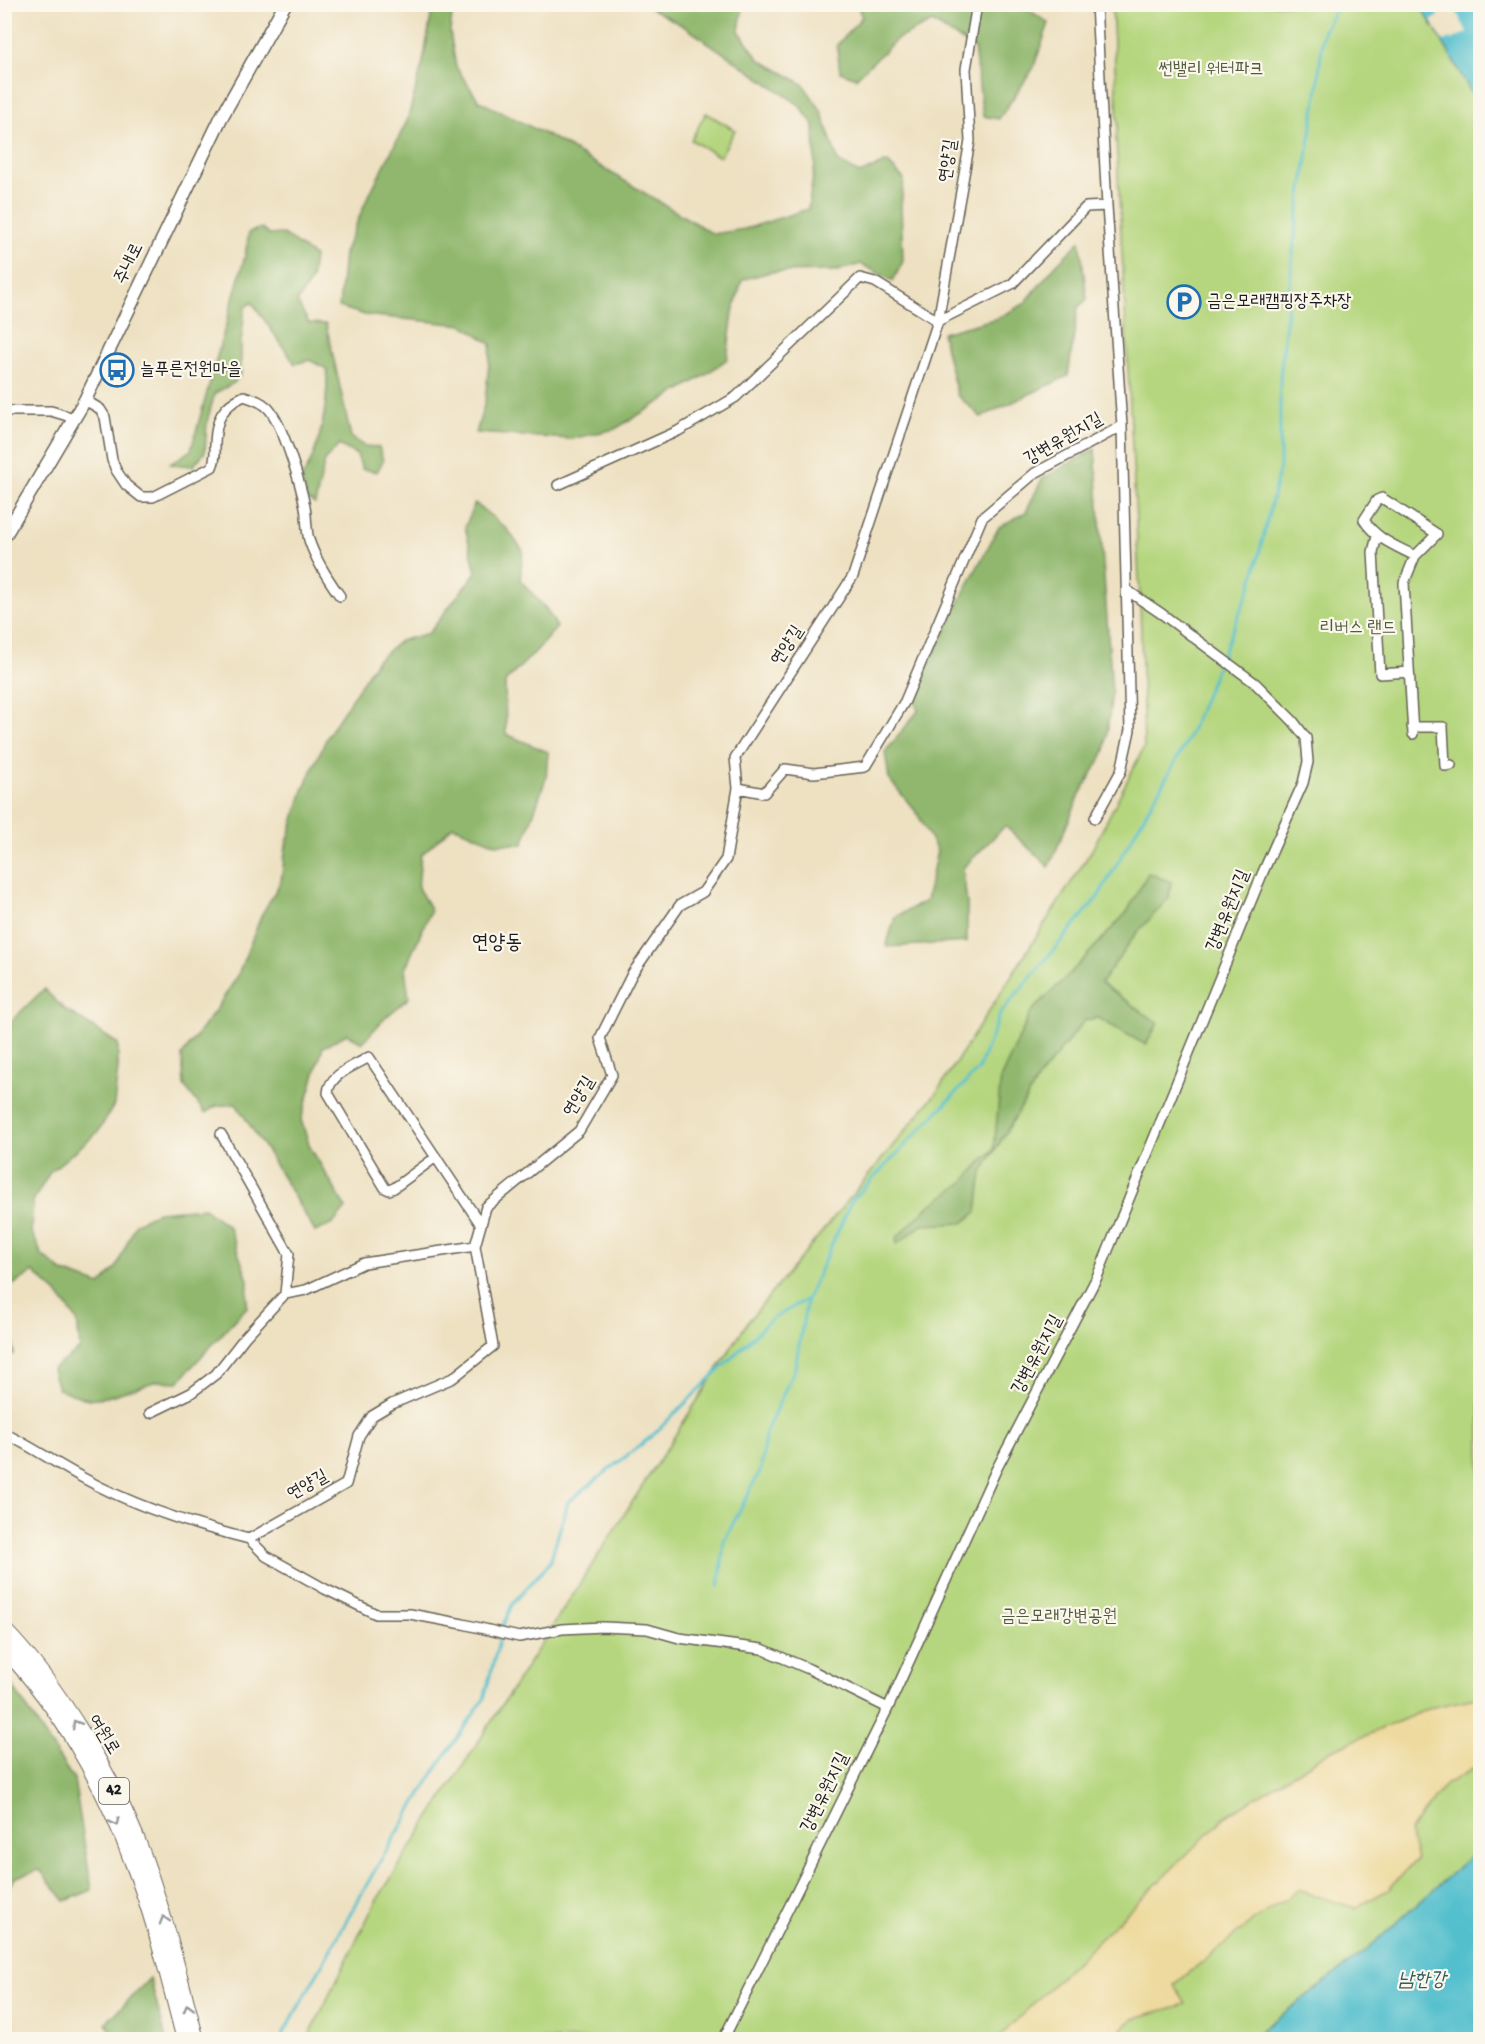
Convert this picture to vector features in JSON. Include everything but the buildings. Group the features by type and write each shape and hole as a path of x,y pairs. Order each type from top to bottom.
{"highway":[{"name":"여원로","path":"4,1629 18,1642 58,1696 118,1798 144,1855 174,1977"},
{"name":"여원로","path":"4,1649 45,1698 81,1753 132,1860 174,1977"},
{"name":"42","path":"174,1977 184,2040"},
{"name":"42","path":"174,1977 197,2040"}],"main road":[{"name":"주내로","path":"4,537 85,400 220,118 285,4"}],"street":[{"name":"연양길","path":"249,1539 346,1484 359,1436 372,1416 392,1404 453,1378 493,1346 475,1246 486,1207 579,1131 612,1075 600,1038 632,974 680,905 703,892 726,859 738,788 735,758 853,576 938,321 970,141 966,69 977,4"},
{"name":"강변유원지길","path":"1095,818 1121,771 1131,730 1122,426 1096,4"},
{"path":"558,485 678,431 736,397 861,278 875,282 938,321 1012,284 1086,207 1107,206"},
{"path":"85,400 100,409 105,417 116,471 126,484 141,497 153,497 212,467 215,461 215,439 224,407 244,396 259,400 278,422 298,476 306,510 308,536 316,561 340,596"},
{"path":"4,411 51,411 74,418"},
{"name":"강변유원지길","path":"738,788 764,793 785,769 814,773 866,767 906,701 982,518 1035,473 1122,426"},
{"path":"1415,556 1377,536 1364,520 1377,500 1382,498 1437,534 1415,556 1404,583 1412,731 1443,727 1445,766 1451,765"},
{"path":"1377,536 1373,552 1380,674 1409,672"},
{"name":"강변유원지길","path":"723,2040 888,1708 996,1470 1097,1277 1263,872 1303,783 1308,762 1306,738 1293,721 1255,683 1128,591"},
{"path":"436,1157 394,1188 389,1190 385,1188 328,1093 332,1079 369,1057 436,1157 481,1225"},
{"path":"221,1134 289,1254 285,1294"},
{"path":"150,1413 191,1394 216,1374 244,1336 285,1294 306,1290 364,1263 475,1246"},
{"path":"4,1433 86,1479 168,1516 249,1539 266,1556 376,1614 410,1614 519,1637 562,1629 603,1627 647,1629 679,1638 762,1649 809,1669 888,1708"}],"green space":[{"path":"433,5 453,5 450,32 456,67 479,101 553,138 713,234 745,229 808,209 815,164 814,125 798,104 685,27 645,5 743,5 739,31 759,59 803,84 821,110 838,161 860,174 887,162 904,179 901,206 903,261 893,281 861,264 837,271 770,272 742,280 733,312 727,359 705,375 615,429 571,439 476,433 485,402 491,344 463,325 365,315 339,307 344,253 367,199 407,121 423,62"},
{"path":"857,5 1021,5 1049,23 1033,69 999,119 983,116 974,48 932,22 897,39 856,78 840,72 837,45 862,17"},
{"name":"금은모래강변공원","path":"1112,5 1419,5 1480,107 1480,1848 1363,1953 1250,2039 307,2040 375,1903 747,1323 937,1092 1092,850 1144,747 1140,599 1116,137 1118,127"},
{"path":"706,113 735,130 720,157 691,140"},
{"path":"262,228 269,235 283,234 314,256 311,280 297,302 309,323 326,324 351,437 364,446 379,447 383,461 377,472 362,469 357,455 339,445 325,460 315,504 307,499 302,478 319,439 326,397 327,369 309,360 295,364 252,302 245,308 241,342 241,374 234,383 215,393 207,421 205,452 193,466 170,464 191,450 245,256 249,232"},
{"path":"1080,241 1087,300 1078,307 1068,376 981,417 957,395 942,333 998,318 1024,304 1055,266"},
{"path":"1095,449 1112,691 1105,751 1080,794 1049,867 1005,826 963,868 967,905 967,942 886,947 895,917 926,901 937,851 917,813 889,779 885,752 918,711 914,697 965,590 999,527 1026,512 1042,479"},
{"path":"475,503 507,529 523,551 520,580 547,610 557,627 505,682 506,734 548,752 546,778 523,844 496,844 453,826 421,855 418,888 431,910 405,969 409,998 385,1018 362,1043 347,1034 323,1047 301,1120 310,1147 346,1208 333,1224 315,1232 236,1104 216,1106 205,1113 184,1085 182,1055 237,977 262,914 281,881 286,846 303,790 328,735 376,661 400,641 429,633 476,572 465,527"},
{"path":"1148,873 1171,882 1169,898 1135,935 1101,983 1158,1023 1146,1045 1098,1018 1085,1020 1040,1076 982,1172 977,1212 963,1223 922,1225 897,1244 896,1238 929,1206 961,1184 994,1149 1001,1077 1031,1012 1127,912"},
{"path":"44,989 63,1008 118,1044 118,1068 114,1105 98,1132 50,1172 33,1201 31,1231 42,1255 63,1272 100,1285 116,1268 136,1223 158,1212 204,1208 229,1227 248,1280 247,1307 178,1382 157,1381 107,1397 87,1399 58,1389 52,1369 80,1349 77,1320 56,1292 33,1272 5,1290 5,1027"},
{"path":"5,1326 12,1333 14,1354 5,1358"},
{"path":"4,1673 74,1780 92,1890 65,1901 40,1870 16,1877 5,1891"},
{"path":"150,1978 166,2039 130,2039 128,2035 113,2033 106,2023"}],"sand":[{"path":"1480,1697 1480,1765 1445,1785 1409,1831 1417,1859 1388,1890 1355,1908 1298,1890 1245,1927 1174,1985 1186,2004 1134,2018 1111,2039 997,2039 1226,1816 1332,1750 1433,1707"}],"water":[{"path":"1419,5 1480,5 1480,107 1436,30"},
{"name":"남한강","path":"1480,1848 1480,2039 1250,2039 1363,1953"}],"pier":[{"path":"1453,6 1467,32 1451,40 1450,38 1443,41 1431,21 1438,17 1437,14"}],"waterway":[{"path":"719,1587 724,1541 761,1469 765,1434 795,1368 807,1299 852,1200 978,1070 1000,1014 1098,897 1186,743 1252,583 1280,467 1280,378 1295,234 1317,94 1323,32 1339,4"},
{"path":"280,2040 375,1870 436,1769 484,1699 503,1625 513,1603 550,1562 568,1502 652,1436 769,1321 807,1299"}],"place":[{"name":"금은모래캠핑장주차장","path":"1184,302"},
{"name":"늘푸른전원마을","path":"117,370"}],"district":[{"name":"연양동","path":"497,944"}],"park label":[{"name":"썬밸리 워터파크","path":"1211,70"},
{"name":"리버스 랜드","path":"1358,628"}]}
